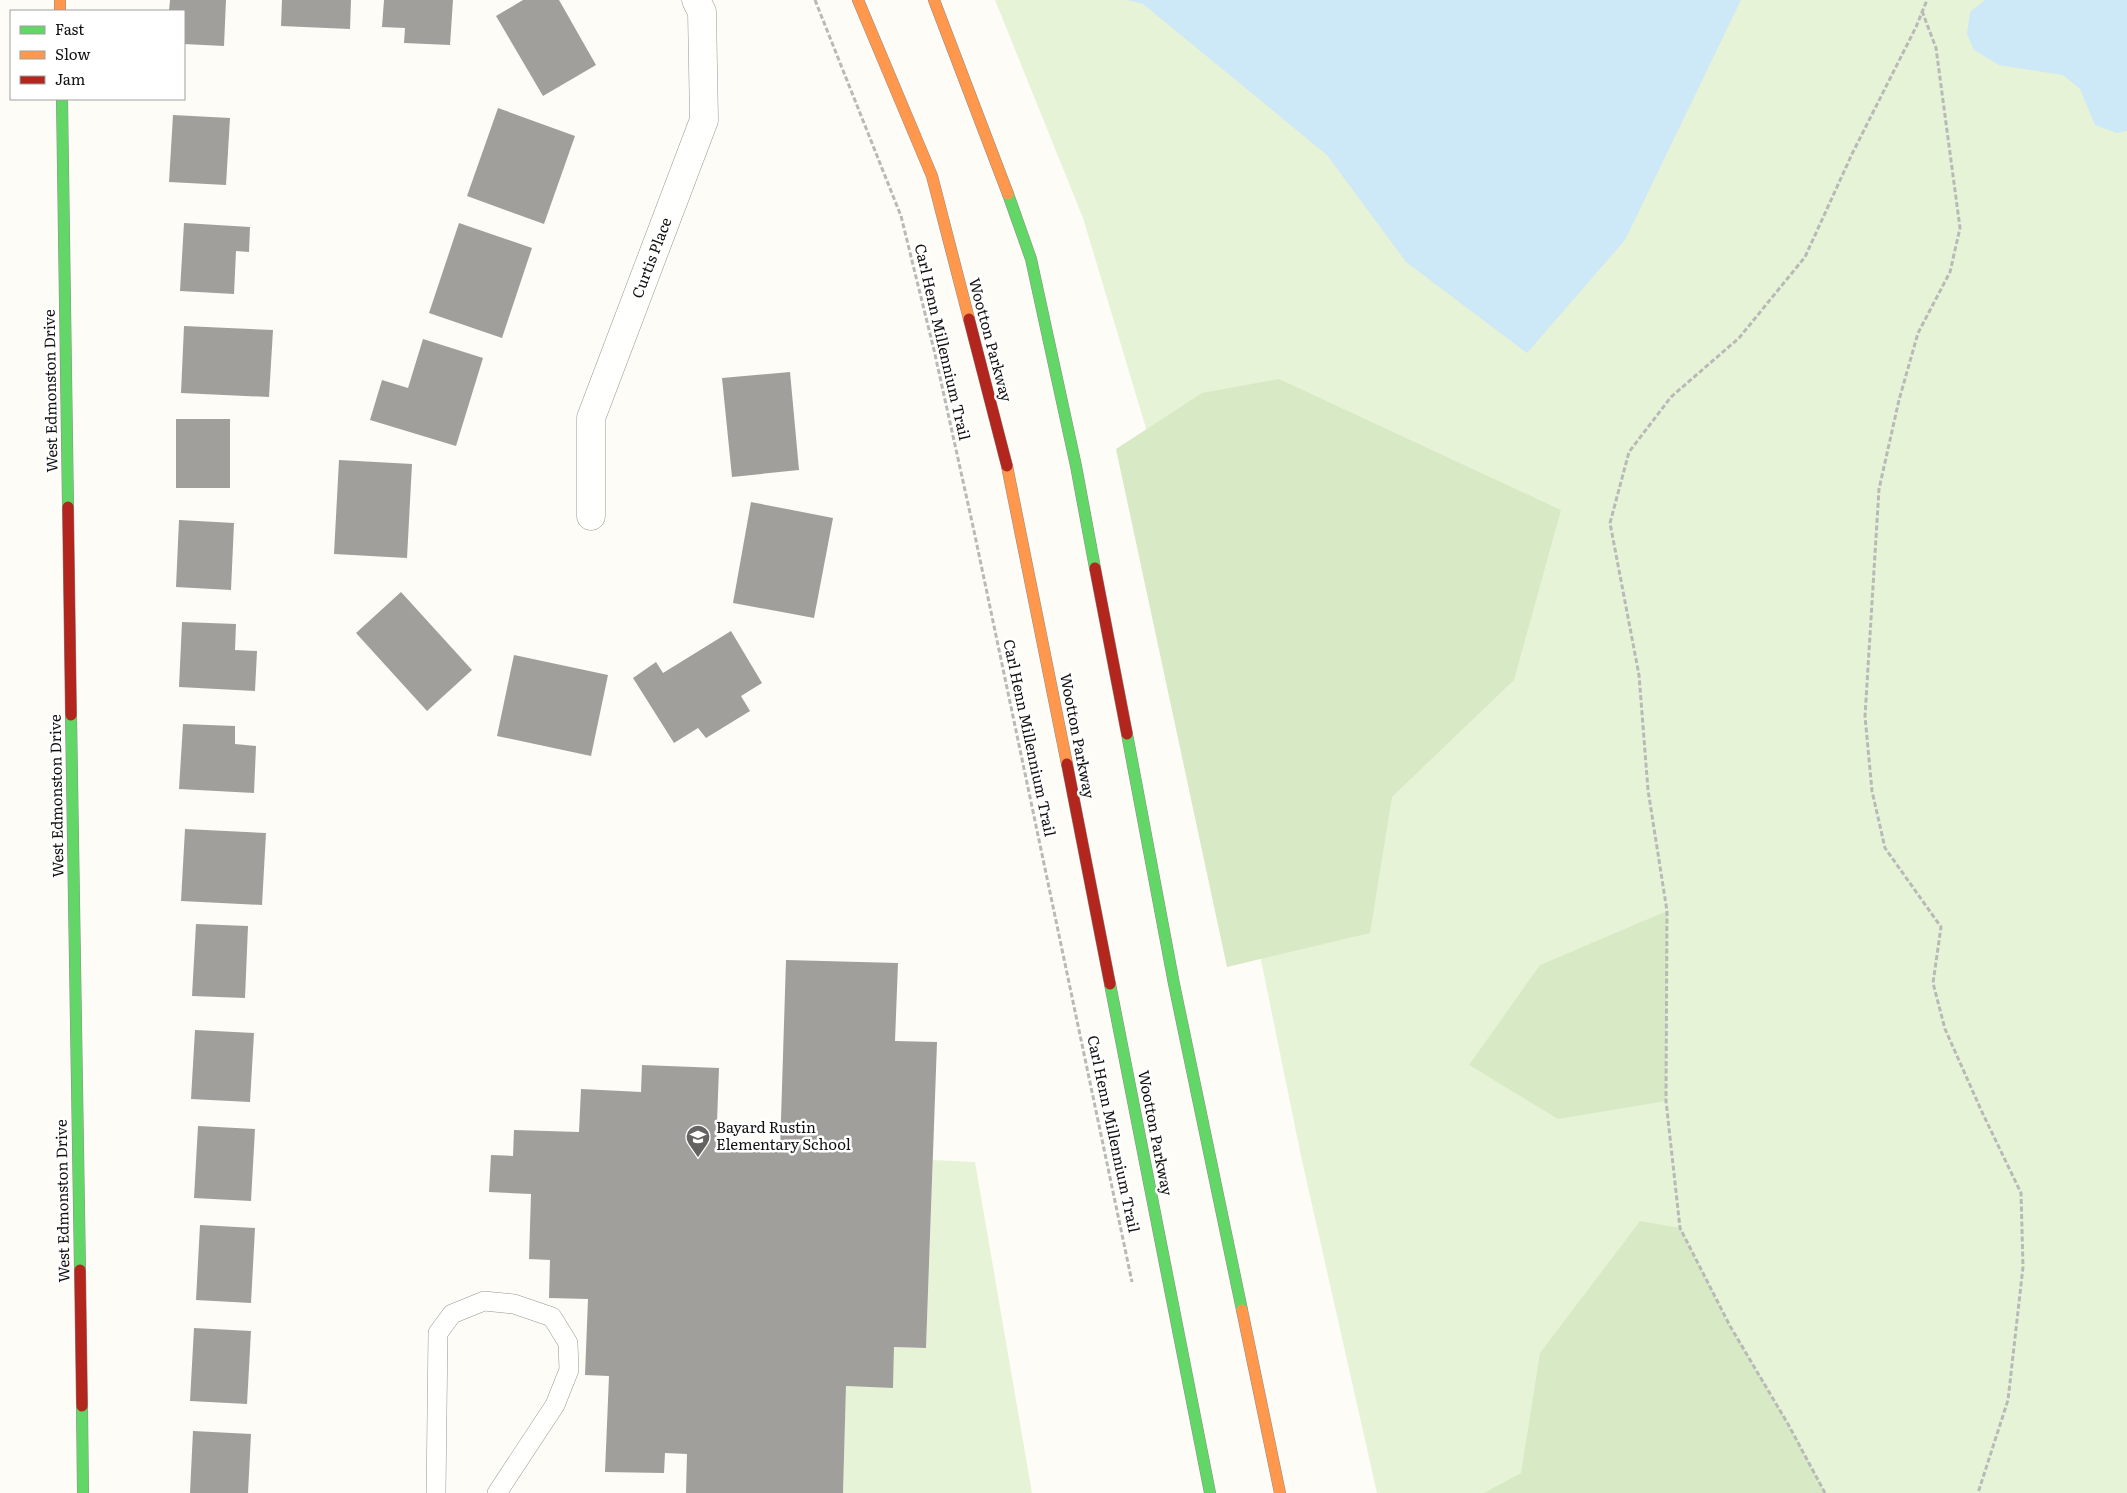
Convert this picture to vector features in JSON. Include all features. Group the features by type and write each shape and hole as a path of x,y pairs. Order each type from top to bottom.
{"main road":[{"name":"Wootton Parkway","path":"858,0 932,176 1012,484 1210,1493"},
{"path":"934,0 992,148 1031,259 1076,466 1174,984 1280,1493"},
{"name":"West Edmonston Drive","path":"62,100 83,1493"}],"street":[{"name":"Curtis Place","path":"591,516 591,418 704,120 702,12 696,0"}],"lane":[{"path":"436,1493 438,1333 452,1314 484,1301 514,1304 552,1317 568,1343 569,1370 555,1405 497,1493"}],"path":[{"name":"Carl Henn Millennium Trail","path":"815,0 901,216 927,321 976,540 1133,1288"},
{"path":"1825,1493 1788,1424 1730,1326 1680,1228 1666,1101 1667,911 1648,790 1639,675 1610,523 1630,452 1671,398 1740,338 1805,257 1852,154 1927,0"},
{"path":"1922,11 1936,48 1960,228 1950,272 1918,333 1899,400 1879,489 1865,716 1872,791 1885,848 1941,927 1934,983 1945,1029 2021,1193 2023,1267 2008,1400 1978,1493"}],"green space":[{"path":"995,0 2127,0 2127,1493 1377,1493 1301,1156 1166,495 1083,218"},
{"path":"1279,379 1561,510 1514,680 1392,797 1370,933 1227,967 1116,449 1202,393"},
{"path":"1667,911 1666,1101 1558,1119 1469,1065 1540,965"},
{"path":"933,1160 975,1162 1032,1493 843,1493 846,1386 893,1388 894,1347 926,1348"},
{"path":"1640,1221 1680,1228 1730,1326 1788,1424 1825,1493 1484,1493 1521,1473 1540,1353"}],"water":[{"path":"1127,0 1741,0 1625,240 1527,353 1406,262 1327,155 1143,4"},
{"path":"1985,0 2127,0 2127,131 2117,133 2095,125 2080,89 2063,75 1999,65 1974,50 1967,34 1970,12"}],"building":[{"path":"170,0 226,0 224,46 185,44 185,10 169,10"},
{"path":"282,0 351,0 350,29 281,26"},
{"path":"384,0 453,0 450,45 404,43 405,28 382,27"},
{"path":"523,0 559,0 596,65 543,96 496,16"},
{"path":"498,108 575,136 544,224 467,196"},
{"path":"173,115 230,118 226,185 169,182"},
{"path":"184,223 250,227 249,252 236,251 234,294 180,291"},
{"path":"459,223 532,248 502,338 429,313"},
{"path":"184,326 273,330 269,397 181,393"},
{"path":"423,339 483,358 456,446 370,420 382,380 408,388"},
{"path":"790,372 799,470 732,477 722,378"},
{"path":"176,419 230,419 230,488 176,488"},
{"path":"339,460 412,464 407,558 334,554"},
{"path":"751,502 833,518 814,618 733,603"},
{"path":"179,520 234,523 231,590 176,587"},
{"path":"401,592 472,670 427,711 356,633"},
{"path":"182,622 236,624 235,650 257,651 255,691 179,687"},
{"path":"731,631 762,683 741,696 750,711 706,738 698,728 674,743 633,678 656,662 663,673"},
{"path":"514,655 608,675 591,756 497,736"},
{"path":"183,724 235,726 235,744 256,746 254,793 179,789"},
{"path":"185,829 266,833 262,905 181,901"},
{"path":"196,924 248,926 245,998 192,996"},
{"path":"786,960 898,963 895,1041 937,1042 926,1348 894,1347 893,1388 846,1386 843,1493 686,1493 687,1454 665,1453 664,1473 605,1472 609,1376 585,1375 588,1299 549,1298 550,1260 529,1259 531,1194 489,1192 491,1155 513,1156 514,1130 579,1132 581,1089 641,1092 642,1065 719,1068 716,1149 780,1151"},
{"path":"195,1030 254,1033 250,1102 191,1099"},
{"path":"198,1126 255,1129 251,1201 194,1198"},
{"path":"200,1225 255,1228 251,1303 196,1300"},
{"path":"194,1328 251,1331 247,1404 190,1401"},
{"path":"193,1431 251,1434 248,1493 190,1493"}],"traffic: fast":[{"path":"62,100 68,507"},
{"path":"1008,194 1031,259 1076,466 1095,568"},
{"path":"71,715 80,1270"},
{"path":"1127,734 1174,984 1242,1310"},
{"path":"1110,984 1210,1493"},
{"path":"82,1406 83,1493"}],"traffic: slow":[{"path":"60,0 60,10"},
{"path":"858,0 932,176 969,319"},
{"path":"934,0 1008,194"},
{"path":"1007,466 1067,764"},
{"path":"1242,1310 1280,1493"}],"traffic: jam":[{"path":"969,319 1007,466"},
{"path":"68,507 71,715"},
{"path":"1095,568 1127,734"},
{"path":"1067,764 1110,984"},
{"path":"80,1270 82,1406"}],"place":[{"name":"Bayard Rustin Elementary School","path":"698,1158"}]}
